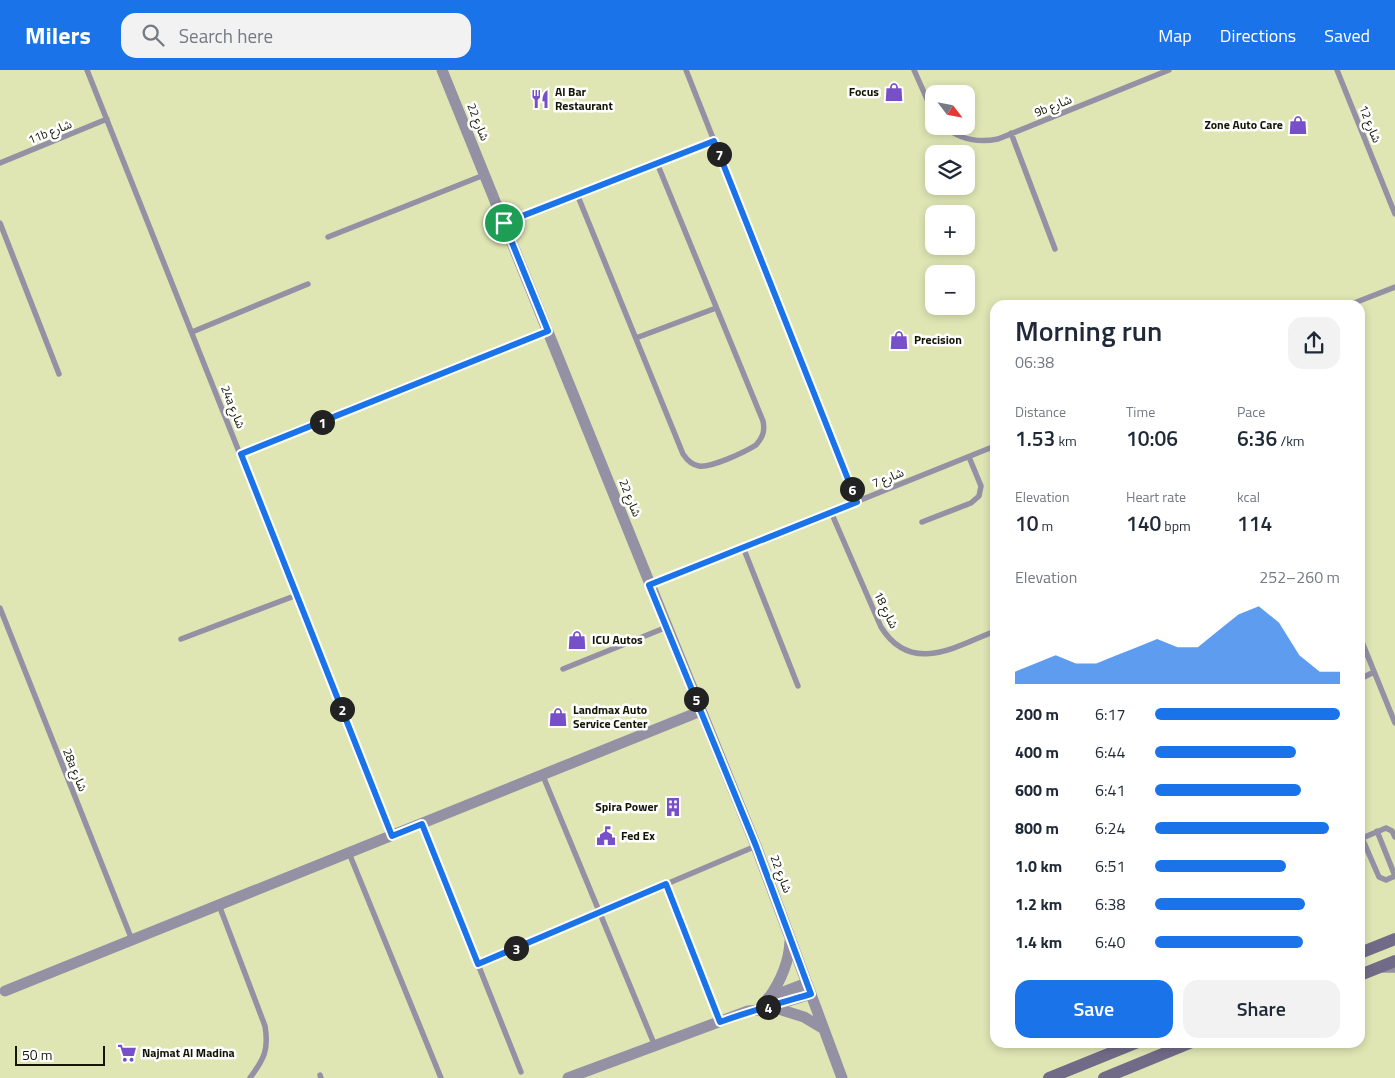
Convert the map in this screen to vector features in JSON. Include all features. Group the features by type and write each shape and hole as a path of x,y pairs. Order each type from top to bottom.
{"main road":[{"path":"1365,952 1395,940"},
{"path":"1365,973 1395,961"},
{"path":"1049,1078 1123,1048"},
{"path":"1104,1078 1177,1048"}],"street":[{"name":"شارع 22","path":"442,70 756,846 842,1078"},
{"path":"5,991 701,712"},
{"name":"شارع 22","path":"769,1002 787,963 790,937"},
{"path":"568,1078 809,988"},
{"path":"769,1002 804,1017 824,1029"}],"lane":[{"name":"24a شارع","path":"87,70 392,836"},
{"path":"686,70 857,502"},
{"path":"914,70 925,95"},
{"name":"9b شارع","path":"957,135 978,141 998,139 1169,70"},
{"name":"شارع 12","path":"1337,70 1395,214"},
{"name":"11b شارع","path":"0,163 107,119"},
{"path":"1011,134 1055,249"},
{"path":"504,223 714,141"},
{"path":"577,194 683,454 692,464 698,466 712,464 756,445 764,428 656,163"},
{"path":"328,237 485,175"},
{"path":"0,222 59,374"},
{"path":"192,332 308,284"},
{"path":"1361,300 1395,286"},
{"path":"636,338 716,308"},
{"path":"241,454 548,331"},
{"name":"شارع 7","path":"649,585 990,448"},
{"path":"922,522 971,503 979,496 980,486 969,457"},
{"name":"شارع 18","path":"831,512 881,627 886,635 900,648 918,654 937,654 990,633"},
{"path":"743,547 798,686"},
{"path":"181,639 297,595"},
{"name":"28a شارع","path":"0,608 132,940"},
{"path":"563,669 667,627"},
{"path":"1365,650 1395,721"},
{"path":"1365,676 1374,672"},
{"path":"543,776 655,1046"},
{"path":"422,824 521,1072"},
{"path":"1365,836 1389,828 1395,837"},
{"path":"1365,847 1379,878 1386,880 1395,876 1377,832"},
{"path":"478,964 756,846"},
{"path":"349,854 441,1078"},
{"path":"666,884 720,1022"},
{"path":"219,905 265,1026 267,1040 265,1056 250,1078"},
{"path":"1373,970 1395,970"}],"place":[{"name":"Focus","path":"894,92"},
{"name":"Al Bar Restaurant","path":"540,99"},
{"name":"Zone Auto Care","path":"1298,125"},
{"name":"Precision","path":"899,340"},
{"name":"ICU Autos","path":"577,640"},
{"name":"Landmax Auto Service Center","path":"558,717"},
{"name":"Spira Power","path":"673,807"},
{"name":"Fed Ex","path":"606,836"},
{"name":"Najmat Al Madina","path":"127,1053"}],"route":[{"path":"714,141 857,502 649,585 756,846 811,994 759,1010 748,1011 720,1022 666,884 478,964 422,824 392,836 344,716 241,454 548,331 504,223 714,141"}]}
